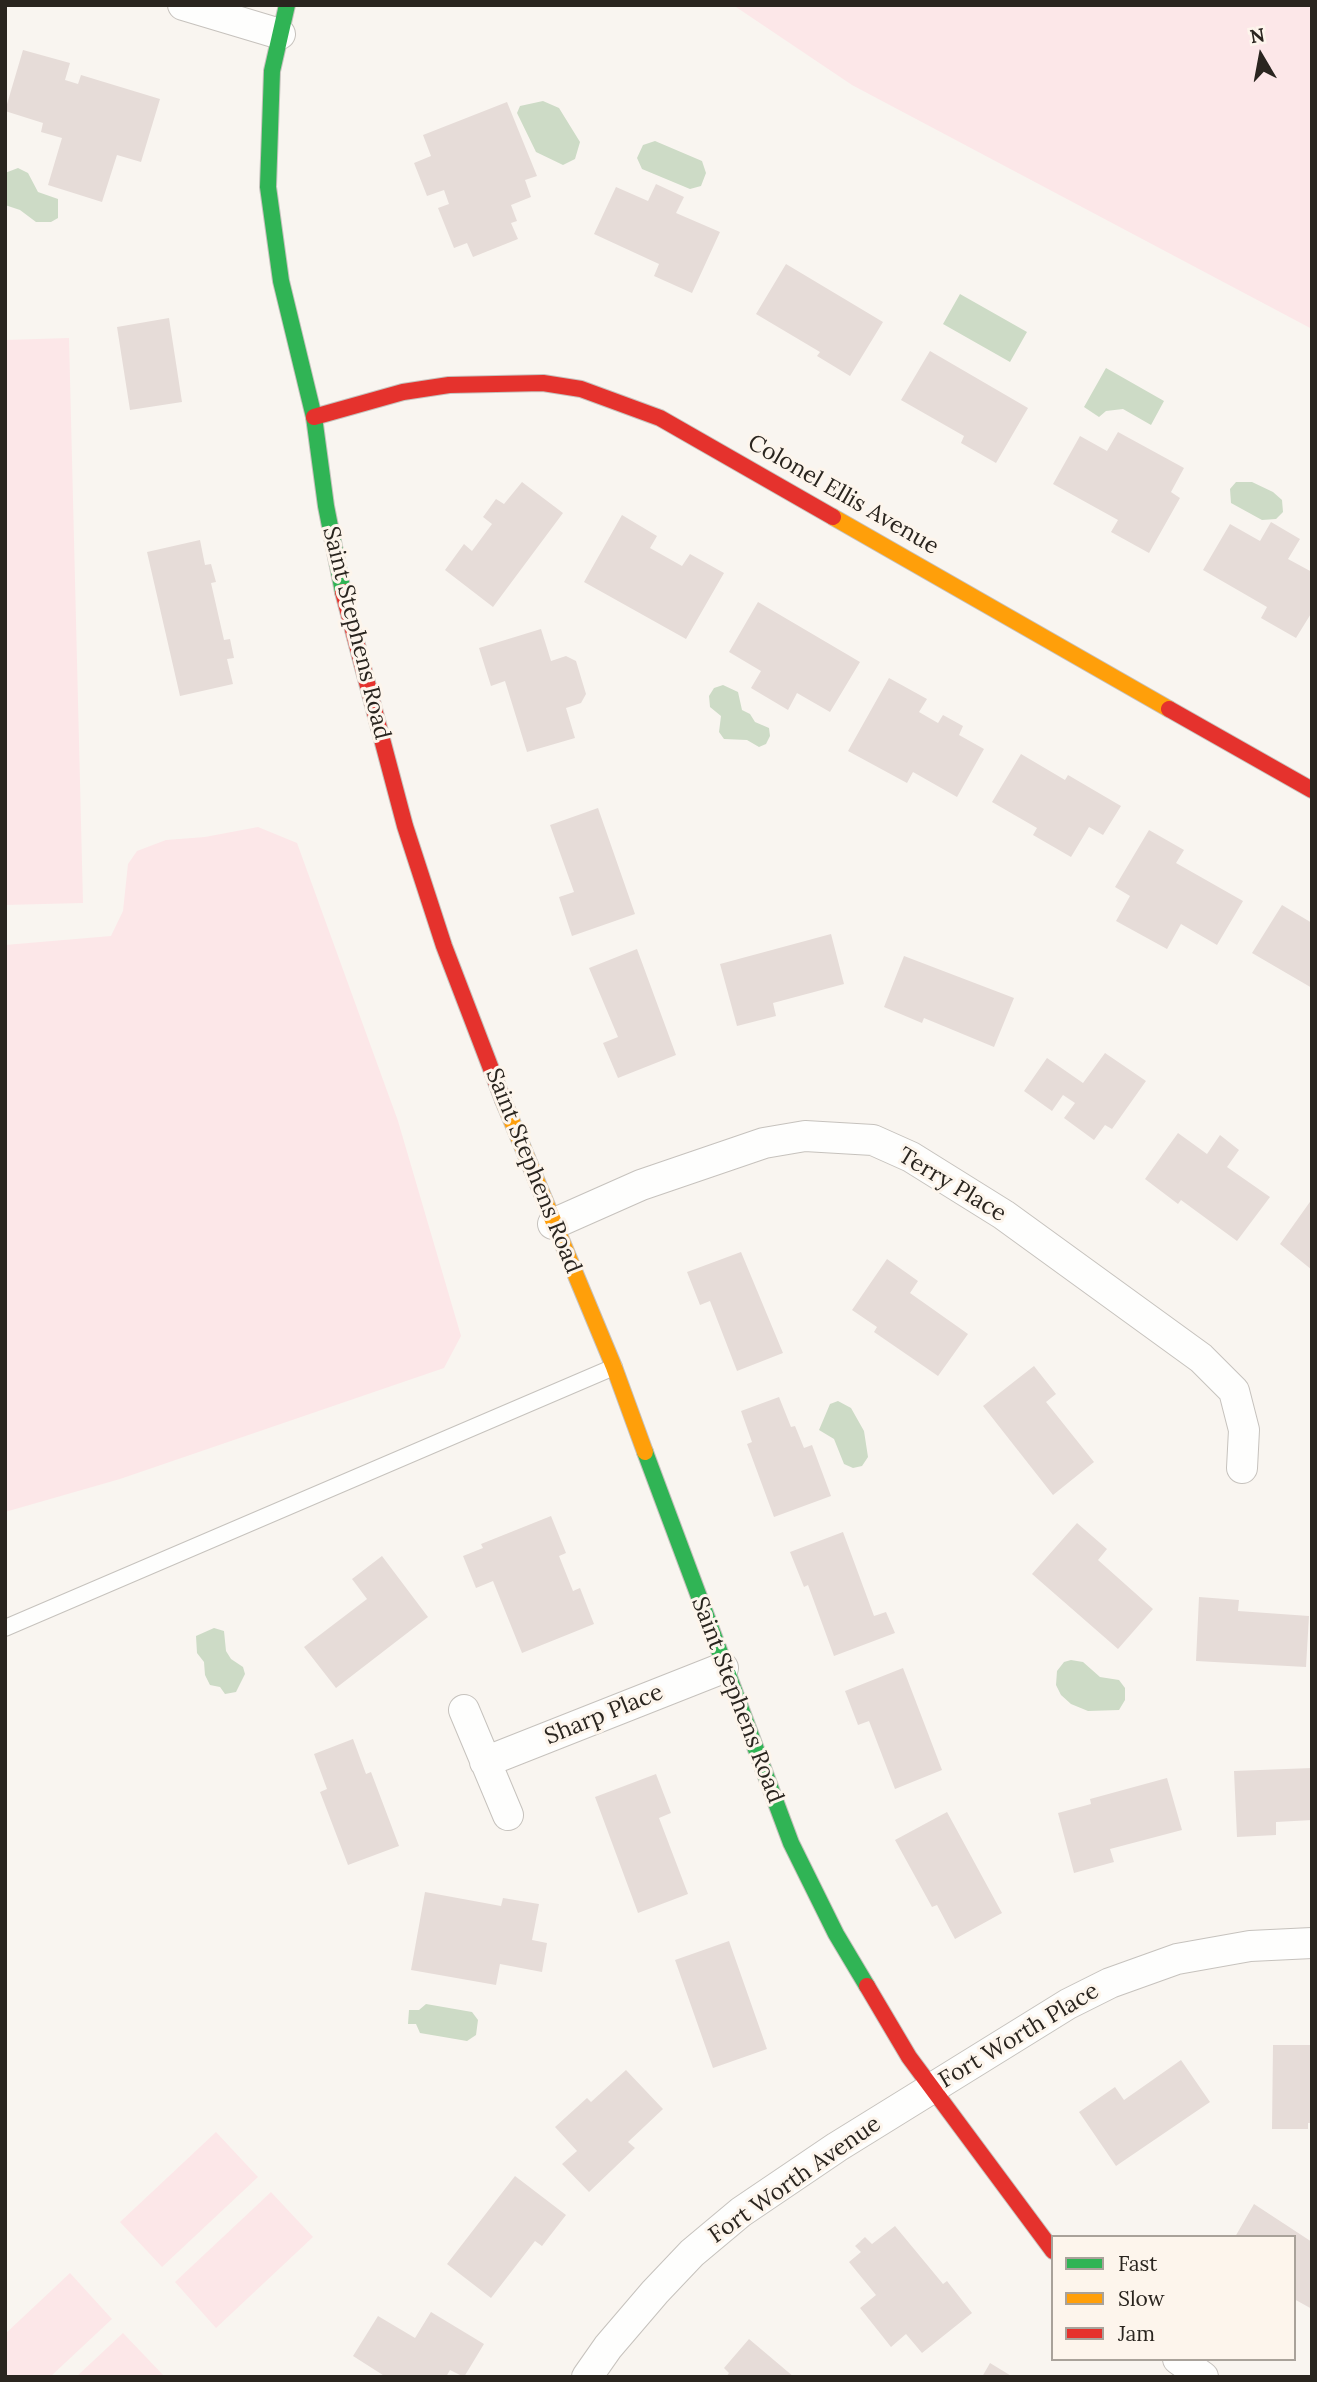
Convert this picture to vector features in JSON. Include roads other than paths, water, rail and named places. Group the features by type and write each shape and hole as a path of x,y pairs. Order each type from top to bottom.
{"street":[{"path":"183,5 280,34"},
{"name":"Saint Stephens Road","path":"287,5 272,71 268,187 281,281 314,417 326,506 348,618 405,826 444,946 553,1224 614,1367 723,1668 792,1843 836,1934 930,2089 1051,2248"},
{"name":"Colonel Ellis Avenue","path":"314,417 404,393 449,385 543,383 615,400 660,418 749,466 852,528 1312,790"},
{"name":"Terry Place","path":"553,1224 641,1185 764,1143 805,1136 873,1140 911,1157 1004,1215 1201,1358 1234,1391 1244,1430 1242,1468"},
{"name":"Sharp Place","path":"485,1762 723,1668"},
{"path":"464,1710 508,1815"},
{"name":"Fort Worth Place","path":"930,2089 1068,2004 1110,1983 1206,1952 1250,1946 1312,1943"},
{"name":"Fort Worth Avenue","path":"587,2377 608,2347 692,2253 741,2212 930,2089"},
{"path":"1181,2361 1203,2377"}],"lane":[{"path":"5,1628 614,1367"}]}
